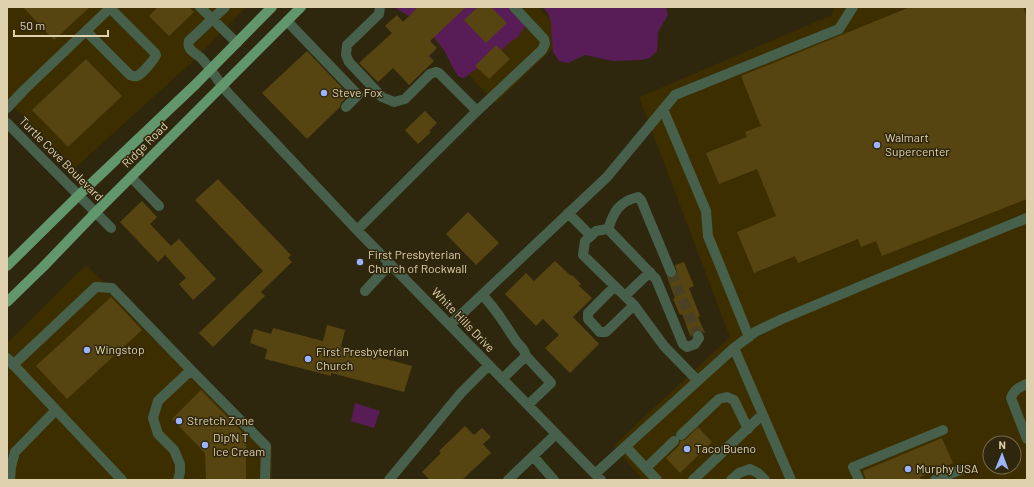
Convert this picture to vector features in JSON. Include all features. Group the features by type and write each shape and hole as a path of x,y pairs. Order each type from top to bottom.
{"main road":[{"name":"Ridge Road","path":"7,266 78,195 211,69 272,7"},
{"name":"Ridge Road","path":"7,302 301,7"}],"street":[{"path":"200,7 236,43"},
{"path":"212,19 224,7"},
{"path":"380,7 379,14 347,45 346,54 350,62 366,80 382,97 394,102 405,99 430,74 436,72 439,73 477,111"},
{"path":"357,230 477,111 542,50 544,46 544,39 514,7"},
{"path":"450,325 607,177 675,95 839,29 853,7"},
{"path":"7,108 24,90 110,8 156,55 154,60 137,76 130,75 86,31"},
{"name":"White Hills Drive","path":"212,19 188,41 188,47 201,58 211,69 222,86 357,230 598,477"},
{"path":"287,21 358,95 346,108"},
{"path":"663,110 706,211 708,236 749,337"},
{"name":"Turtle Cove Boulevard","path":"7,123 110,228"},
{"path":"131,177 159,206"},
{"path":"608,229 618,207 631,199 638,197 641,200 671,272"},
{"path":"568,213 591,236"},
{"path":"598,477 626,447 734,348 763,328 874,280 1027,218"},
{"path":"608,229 596,231 585,241 583,255 634,305 664,346 698,381"},
{"path":"608,229 656,279 684,344 687,347 695,344 699,338 698,336"},
{"path":"365,291 390,264"},
{"path":"625,296 650,272"},
{"path":"615,286 588,313 588,319 600,332 606,332 634,305"},
{"path":"122,480 10,361 96,287 112,288 266,446 265,480"},
{"path":"482,295 492,304 524,350 526,356 551,382 528,406"},
{"path":"734,348 791,480"},
{"path":"502,378 526,356"},
{"path":"389,480 461,393 489,365"},
{"path":"178,480 180,464 174,450 158,434 154,418 158,401 191,370"},
{"path":"1027,384 1021,386 1014,392 1011,398 1027,439"},
{"path":"646,468 719,399 727,397 734,400 748,429"},
{"path":"10,480 9,466 15,452 56,410"},
{"path":"693,480 762,415"},
{"path":"859,480 853,467 943,430"},
{"path":"508,480 556,434"},
{"path":"626,447 657,480"},
{"path":"533,456 554,480"},
{"path":"731,480 739,473 750,469 765,480"},
{"path":"936,480 960,470"}],"shaded area":[{"path":"7,7 246,7 191,63 75,168 7,100"},
{"path":"394,7 513,7 526,25 518,37 510,42 490,63 462,78 458,76 444,50 426,27"},
{"path":"403,7 538,7 566,36 496,103"},
{"path":"543,7 666,7 668,15 658,32 657,51 650,58 641,60 613,61 585,55 568,63 559,61 553,52 549,15"},
{"path":"834,7 1027,7 1027,480 643,480 613,446 730,337 639,97 832,15"},
{"path":"86,265 272,447 272,480 7,480 7,343"},
{"path":"355,403 380,411 374,428 351,421"}],"building":[{"path":"23,7 90,7 54,40"},
{"path":"158,7 189,7 194,12 169,36 149,16"},
{"path":"418,7 466,7 430,41 437,48 429,56 434,61 409,85 393,68 378,82 359,63 392,33 385,26 397,15 403,22"},
{"path":"478,7 491,7 507,23 486,43 464,20"},
{"name":"Walmart Supercenter","path":"910,7 1023,7 1027,17 1027,199 882,256 876,241 861,247 858,239 798,263 795,256 754,273 737,232 776,216 757,169 719,184 706,153 747,137 745,132 761,126 741,76"},
{"path":"496,45 510,59 489,79 475,66"},
{"path":"307,51 349,95 341,103 340,107 307,139 262,93"},
{"path":"86,59 122,96 68,147 32,110"},
{"path":"425,111 437,123 429,131 431,132 418,144 405,130"},
{"path":"218,179 291,255 288,258 292,262 261,292 265,296 213,347 199,333 263,271 195,200"},
{"path":"142,201 157,217 150,224 171,246 179,239 216,279 193,300 179,284 186,278 165,255 158,262 120,222"},
{"path":"468,212 499,243 476,265 446,234"},
{"path":"555,261 581,284 579,286 592,298 573,317 599,344 570,373 545,348 559,335 543,319 536,326 505,294 526,273 534,281"},
{"path":"684,262 694,286 689,288 700,316 698,317 705,333 695,330 692,333 691,338 682,314 680,315 673,299 675,298 667,277 671,278 676,276 677,272 675,265"},
{"path":"111,297 142,330 67,399 36,366"},
{"name":"First Presbyterian Church","path":"327,325 345,330 341,347 412,366 404,392 331,373 331,376 265,359 267,349 250,343 254,329 271,334 273,328 323,341"},
{"path":"201,390 246,436 246,480 206,480 205,453 172,419"},
{"path":"465,426 474,435 482,428 491,437 483,444 491,453 462,480 430,480 422,472 441,453 439,451"},
{"name":"Taco Bueno","path":"698,427 712,442 680,473 666,458 679,446 680,441 685,440"},
{"path":"942,438 953,463 920,477 921,480 866,480 863,471"}],"tunnel":[{"path":"671,272 698,336"}],"place":[{"name":"Steve Fox","path":"324,93"},
{"name":"Walmart Supercenter","path":"877,145"},
{"name":"First Presbyterian Church of Rockwall","path":"360,262"},
{"name":"Wingstop","path":"87,350"},
{"name":"First Presbyterian Church","path":"308,359"},
{"name":"Stretch Zone","path":"179,421"},
{"name":"Dip'N T Ice Cream","path":"205,445"},
{"name":"Taco Bueno","path":"687,449"},
{"name":"Murphy USA","path":"908,469"}]}
